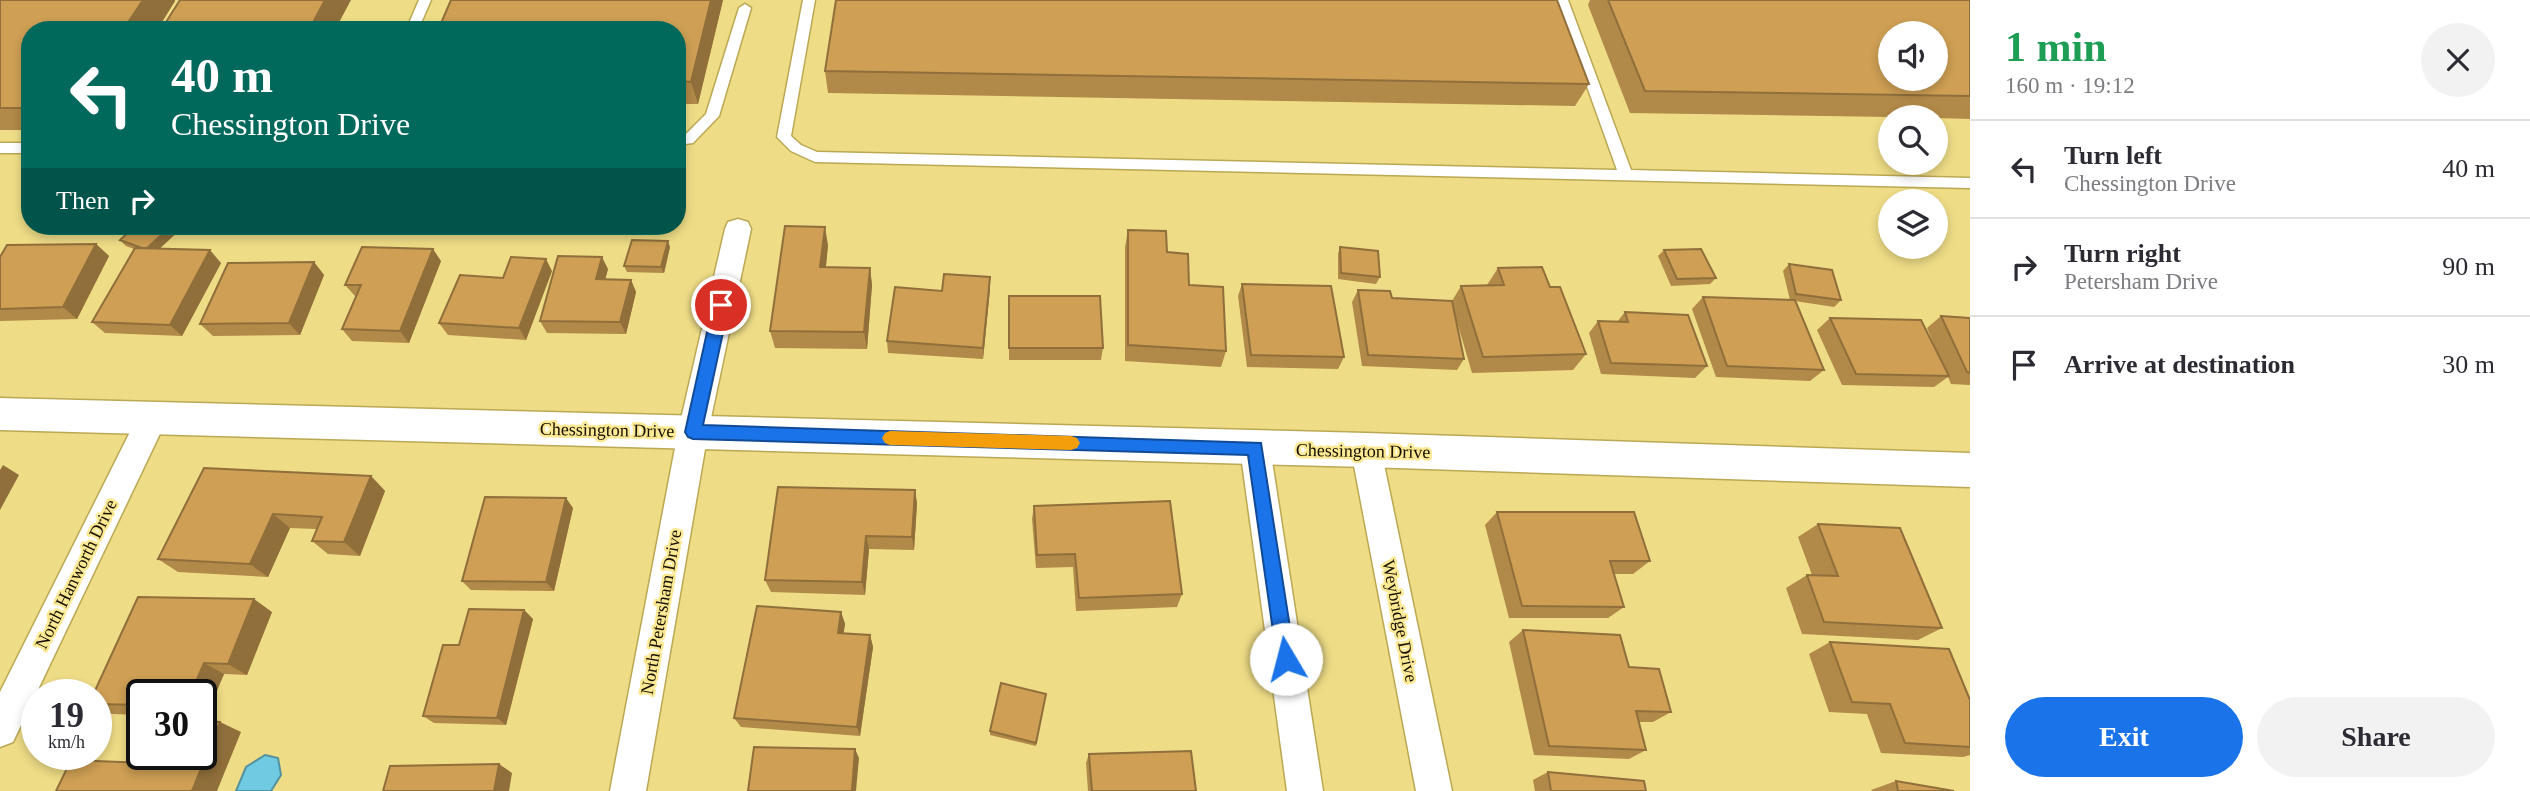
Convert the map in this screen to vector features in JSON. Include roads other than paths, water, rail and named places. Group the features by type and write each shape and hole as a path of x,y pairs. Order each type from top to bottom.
{"street":[{"name":"North Petersham Drive","path":"628,791 693,432 738,229"},
{"name":"Chessington Drive","path":"0,414 1366,450 1968,474"},
{"name":"North Hanworth Drive","path":"0,729 152,419"},
{"path":"1255,448 1305,791"},
{"name":"Weybridge Drive","path":"1366,450 1434,791"}],"lane":[{"path":"416,21 425,0"},
{"path":"809,0 784,137 796,148 815,157 1970,183"},
{"path":"1562,0 1626,176"},
{"path":"686,140 712,116 745,8"},
{"path":"0,148 21,148"}],"water":[{"path":"265,755 278,758 281,775 271,791 236,791 246,767"}]}
